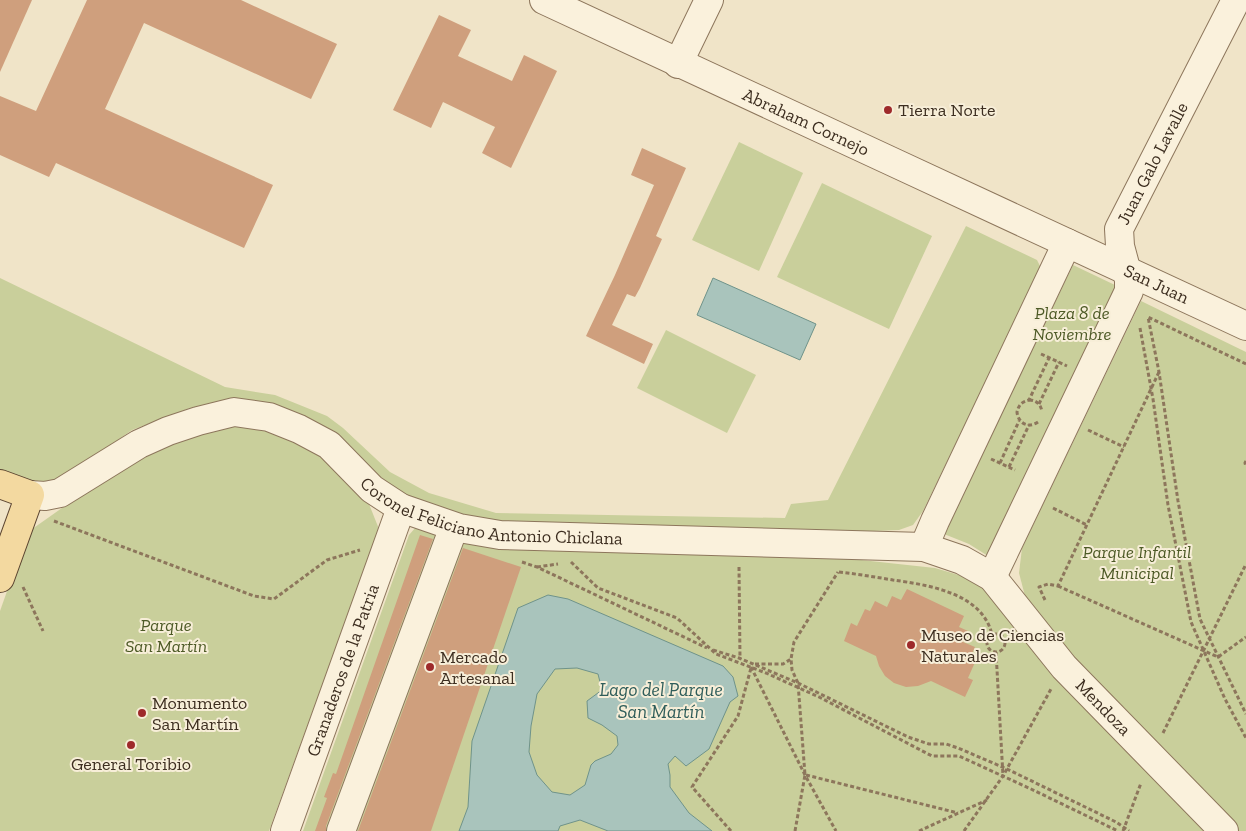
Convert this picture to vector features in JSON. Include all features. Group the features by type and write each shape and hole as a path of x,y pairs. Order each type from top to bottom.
{"main road":[{"path":"0,484 27,501 1,575"}],"street":[{"name":"Abraham Cornejo","path":"544,0 678,64 1068,243"},
{"path":"678,64 709,0"},
{"name":"Juan Galo Lavalle","path":"992,577 1026,486 1067,420 1129,291 1129,280 1120,246 1119,229 1236,0"},
{"path":"924,548 935,521 1068,243"},
{"name":"San Juan","path":"1068,243 1246,326"},
{"name":"Coronel Feliciano Antonio Chiclana","path":"27,501 60,493 139,444 168,431 234,412 269,417 300,429 330,445 372,489 401,508 454,527 500,535 924,548 962,560 992,577"},
{"name":"Granaderos de la Patria","path":"285,831 401,508"},
{"path":"341,831 454,527"},
{"name":"Mendoza","path":"992,577 1064,667 1224,831"}],"path":[{"path":"1246,364 1148,317 1159,372 1178,501 1200,619 1246,714"},
{"path":"1140,325 1168,505 1190,622 1225,699 1246,738"},
{"path":"1036,352 1072,369"},
{"path":"1029,400 1049,358"},
{"path":"1039,404 1059,362"},
{"path":"1058,586 1159,372"},
{"path":"1029,400 1036,402 1042,408 1041,418 1036,424 1025,424 1017,415 1020,404 1029,400"},
{"path":"1000,463 1020,420"},
{"path":"1067,420 1124,447"},
{"path":"1009,468 1029,425"},
{"path":"986,457 1009,468 1026,486 1087,525"},
{"path":"1246,461 1246,467"},
{"path":"27,501 57,522 254,596 274,599 327,560 366,549"},
{"path":"570,554 571,562 598,588 677,618 716,654 752,666 908,736 929,744 946,744 958,748 1007,769 1116,822 1123,829 1129,831"},
{"path":"571,562 581,562"},
{"path":"562,563 537,567 710,649 739,658 752,666 805,775 836,831"},
{"path":"1123,829 1151,757 1246,564"},
{"path":"739,567 739,658"},
{"path":"828,571 929,585 951,593 970,603 983,615 991,629 992,635 987,645 990,650 996,652 1002,649 1005,644 1001,636 992,635"},
{"path":"796,831 805,775 798,686 792,670 791,659 794,642 838,572"},
{"path":"1,575 18,577 43,631"},
{"path":"1046,604 1039,588 1048,584 1058,586 1218,657"},
{"path":"1218,657 1246,636"},
{"path":"996,652 1003,776"},
{"path":"752,666 783,664 791,659"},
{"path":"731,831 692,787 738,716 752,666"},
{"path":"964,831 1003,776 1064,667"},
{"path":"798,686 932,756 959,756 1118,831"},
{"path":"805,775 958,813"},
{"path":"919,831 987,799"}],"green space":[{"path":"739,142 803,173 759,271 692,240"},
{"path":"822,183 932,236 889,329 777,277"},
{"path":"966,226 1037,260 1041,268 923,511 913,525 899,530 797,534 486,525 423,507 236,401 190,408 132,430 57,483 44,486 0,471 0,278 225,387 275,395 327,416 343,428 390,472 429,493 496,513 785,518 791,504 828,500"},
{"name":"Plaza 8 de Noviembre","path":"1073,265 1117,286 988,556 969,544 944,534"},
{"name":"Parque Infantil Municipal","path":"1141,301 1246,352 1246,831 1239,831 1069,659 1025,596 1019,573 1022,548"},
{"path":"666,330 756,375 727,433 637,388"},
{"name":"Parque San Martín","path":"231,425 279,430 321,454 351,482 369,504 379,529 269,831 0,831 0,611 28,532 103,479 163,448"},
{"path":"416,527 508,545 852,559 935,568 962,576 981,586 1209,831 303,831 409,535"}],"water":[{"path":"713,278 816,324 800,360 697,315"},
{"name":"Lago del Parque San Martín","path":"548,595 568,599 723,666 733,677 738,696 730,702 709,749 686,766 675,756 668,764 670,787 689,813 712,831 608,831 580,820 560,826 558,831 459,831 468,807 472,741 518,608","holes":["577,668 598,674 602,690 587,701 588,718 617,736 618,745 611,754 595,761 591,765 585,785 570,795 552,792 537,775 529,752 531,726 537,694 555,669"]}],"building":[{"path":"0,0 32,0 0,72"},
{"path":"87,0 241,0 337,44 311,99 144,23 105,109 273,185 244,248 56,163 49,177 0,155 0,96 36,111"},
{"path":"439,15 471,30 458,56 512,81 524,55 557,71 511,168 482,153 495,127 443,102 431,128 393,110"},
{"path":"642,148 686,168 656,236 662,239 640,288 635,297 627,294 612,325 653,344 644,364 586,336 654,185 631,175"},
{"path":"420,535 433,539 326,826 326,831 315,831 327,798 324,797 333,773 336,774"},
{"path":"463,548 521,567 431,831 358,831"},
{"name":"Museo de Ciencias Naturales","path":"907,589 964,616 959,627 968,631 963,642 975,647 970,658 976,660 968,678 973,680 965,697 931,681 918,686 906,687 894,683 885,676 876,656 844,641 851,623 857,626 865,609 870,611 875,601 887,607 892,596 901,600"}],"place":[{"name":"Tierra Norte","path":"888,110"},
{"name":"Museo de Ciencias Naturales","path":"911,645"},
{"name":"Mercado Artesanal","path":"430,667"},
{"name":"Monumento San Martín","path":"142,713"},
{"name":"General Toribio","path":"131,745"}]}
